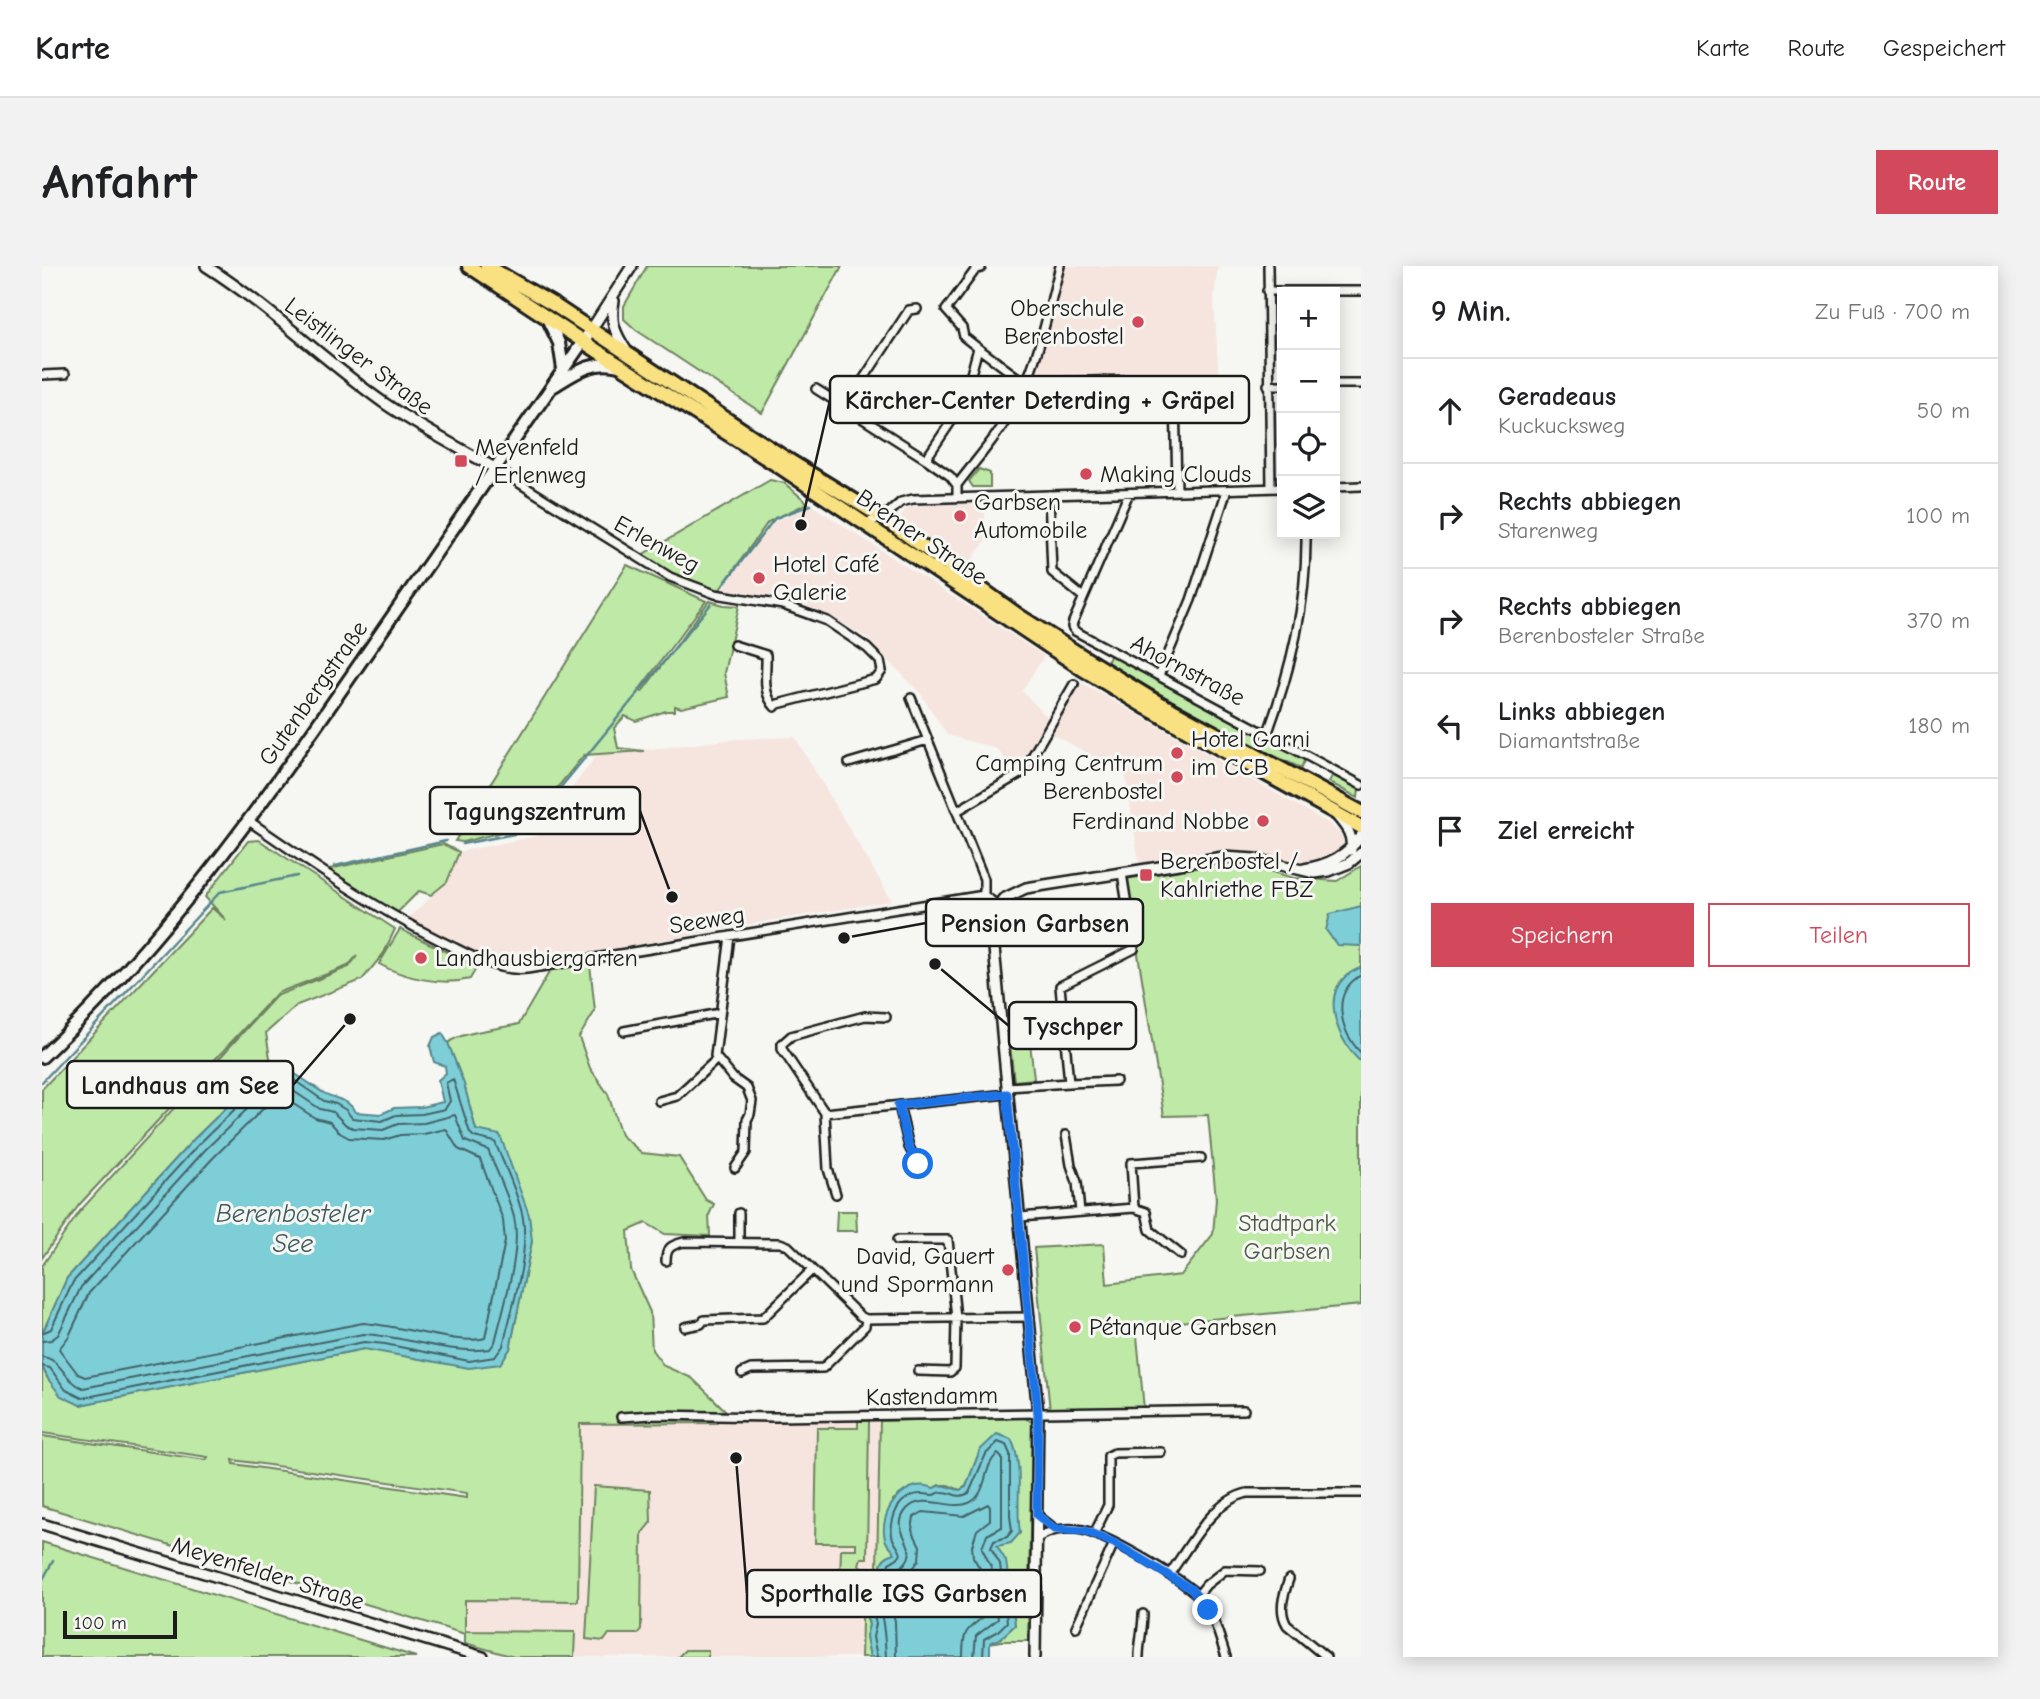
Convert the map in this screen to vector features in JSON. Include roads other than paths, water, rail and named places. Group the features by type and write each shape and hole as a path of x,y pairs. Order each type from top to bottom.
{"main road":[{"name":"Bremer Straße","path":"469,266 547,318 629,354 883,518 1018,615 1091,662 1152,699 1361,812"},
{"name":"Bremer Straße","path":"487,266 587,336 623,367 780,467 1081,668 1361,827"},
{"path":"547,318 559,343 563,369"},
{"name":"Gutenbergstraße","path":"42,1057 90,1009 181,907 249,821 587,336"},
{"path":"551,387 580,370 602,363 623,367"}],"street":[{"name":"Leistlinger Straße","path":"206,266 254,300 385,403 433,434 495,468"},
{"path":"587,336 632,266"},
{"path":"957,497 957,485 1010,415 1026,383 1045,330 1060,266"},
{"path":"1268,266 1271,488"},
{"path":"981,268 976,269 946,310 962,328 964,337 1026,383 1160,379 1172,383 1175,394 1177,487"},
{"path":"1267,291 1361,291"},
{"path":"614,296 611,316 614,329 629,354"},
{"path":"845,407 909,310 917,309"},
{"path":"926,459 963,404 978,348"},
{"path":"42,374 65,374"},
{"path":"1340,384 1361,384"},
{"path":"1268,385 1277,385"},
{"path":"816,389 926,459 950,476 957,485"},
{"name":"Erlenweg","path":"495,468 670,577 715,594 783,604 827,621 867,648 880,660 882,671 876,679 775,707 771,703 764,678 766,655 734,645"},
{"path":"1340,487 1361,486"},
{"path":"863,523 883,518 895,506 907,500 1129,493 1177,487 1227,490 1277,488"},
{"path":"1159,676 1195,591 1227,490"},
{"path":"1049,495 1052,572 1083,597 1129,493"},
{"path":"1267,735 1286,681 1297,635 1306,568 1306,539"},
{"name":"Ahornstraße","path":"1083,597 1072,627 1361,785"},
{"path":"957,811 1023,772 1074,684"},
{"path":"911,698 984,879 984,895 997,905"},
{"path":"849,763 928,740"},
{"path":"1334,813 1350,833 1350,850"},
{"name":"Seeweg","path":"249,821 331,877 404,922 509,970 984,895"},
{"path":"1300,869 1329,863 1350,850 1361,836"},
{"path":"1035,1657 1038,1414 991,921 997,905 1007,895 1026,888 1223,857 1248,858 1315,873 1349,863 1361,853"},
{"path":"1069,1083 1060,986 1134,949 1122,873"},
{"path":"730,936 715,1050 717,1059 733,1078 747,1088 752,1101 747,1119 746,1152 735,1168"},
{"path":"624,1031 720,1013"},
{"path":"836,1194 828,1169 825,1113 782,1049 785,1040 791,1036 865,1016 886,1017"},
{"path":"659,1101 677,1096 717,1059"},
{"path":"825,1113 1069,1083 1116,1081"},
{"path":"898,1105 909,1147 918,1164"},
{"path":"1066,1135 1077,1182 1080,1212"},
{"path":"1134,1208 1131,1163 1201,1158"},
{"path":"1020,1217 1134,1208 1146,1212 1150,1230 1181,1255"},
{"path":"739,1213 739,1242"},
{"path":"897,1240 948,1240 956,1318 954,1370 918,1371"},
{"path":"666,1261 666,1252 671,1245 684,1242 785,1244 866,1319 1030,1317"},
{"path":"684,1327 701,1324 704,1320 763,1318 812,1270"},
{"path":"742,1373 751,1369 823,1368 865,1326 866,1319"},
{"name":"Kastendamm","path":"621,1417 653,1415 776,1418 1244,1410"},
{"path":"1094,1534 1108,1505 1108,1456 1114,1452 1161,1452"},
{"path":"1168,1575 1217,1509 1237,1496 1248,1493 1361,1493"},
{"path":"1037,1515 1055,1529"},
{"name":"Meyenfelder Straße","path":"42,1524 483,1657"},
{"path":"1036,1539 1055,1529 1078,1529 1114,1543 1168,1575 1198,1595 1212,1617 1226,1657"},
{"path":"1076,1627 1114,1543"},
{"path":"1198,1595 1225,1570 1260,1571"},
{"path":"1289,1579 1283,1599 1284,1620 1326,1657"},
{"path":"1139,1657 1143,1638 1143,1614"}],"water":[{"path":"1361,906 1361,946 1337,945 1326,930 1330,914"},
{"path":"1361,967 1361,1062 1340,1033 1334,997 1338,986 1348,975"},
{"name":"Berenbosteler See","path":"442,1033 464,1084 476,1130 500,1135 529,1215 532,1241 510,1349 500,1364 469,1368 364,1349 80,1405 61,1396 42,1366 42,1334 67,1278 194,1139 271,1064 286,1069 324,1093 345,1102 355,1112 381,1114 394,1108 421,1107 443,1102 438,1080 446,1073 445,1066 434,1062 430,1046 434,1037"},
{"path":"997,1434 1011,1439 1018,1461 1020,1533 1011,1543 997,1546 1006,1561 1015,1625 1001,1638 990,1643 990,1657 870,1657 866,1636 869,1625 863,1601 865,1595 880,1581 883,1560 895,1553 885,1539 884,1528 890,1507 904,1491 913,1487 944,1486 960,1490 966,1487 980,1450"}],"waterway":[{"path":"724,584 775,518 811,505"},
{"path":"462,844 529,831 547,804 711,604"},
{"path":"335,866 446,841"},
{"path":"42,1082 220,892 297,876"},
{"path":"42,1581 53,1561"}],"place":[{"name":"Oberschule Berenbostel","path":"1138,322"},
{"name":"Meyenfeld / Erlenweg","path":"461,461"},
{"name":"Making Clouds","path":"1086,474"},
{"name":"Garbsen Automobile","path":"960,516"},
{"name":"Kärcher-Center Deterding + Gräpel","path":"801,525"},
{"name":"Hotel Café Galerie","path":"759,578"},
{"name":"Hotel Garni im CCB","path":"1177,753"},
{"name":"Camping Centrum Berenbostel","path":"1177,777"},
{"name":"Ferdinand Nobbe","path":"1263,821"},
{"name":"Berenbostel / Kahlriethe FBZ","path":"1146,875"},
{"name":"Tagungszentrum","path":"672,897"},
{"name":"Pension Garbsen","path":"844,938"},
{"name":"Landhausbiergarten","path":"421,958"},
{"name":"Tyschper","path":"935,964"},
{"name":"Landhaus am See","path":"350,1019"},
{"name":"David, Gauert und Spormann","path":"1008,1270"},
{"name":"Pétanque Garbsen","path":"1075,1327"},
{"name":"Sporthalle IGS Garbsen","path":"736,1458"}],"park label":[{"name":"Stadtpark Garbsen","path":"1287,1237"}]}
